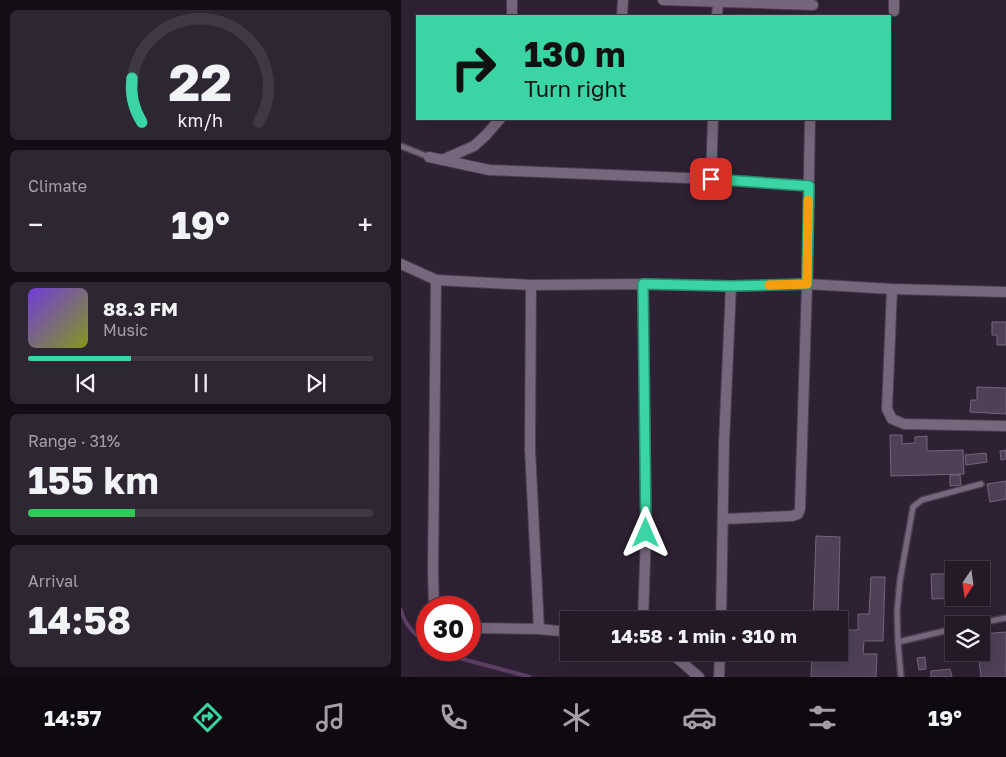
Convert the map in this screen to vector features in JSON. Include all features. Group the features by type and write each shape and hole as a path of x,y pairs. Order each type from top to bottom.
{"street":[{"path":"512,0 512,15"},
{"path":"622,15 623,0"},
{"path":"663,0 717,3 813,2 813,15"},
{"path":"717,3 717,15"},
{"path":"442,160 474,146 499,120"},
{"path":"711,179 713,120"},
{"path":"724,519 792,516 798,514 800,509 810,120"},
{"path":"429,157 489,170 711,179 809,186"},
{"path":"401,264 436,280 531,285 643,284 731,286 807,284 892,289 1006,292"},
{"path":"434,596 436,280"},
{"path":"643,284 646,533 643,611"},
{"path":"531,285 530,449 539,629"},
{"path":"721,611 724,444 731,286"},
{"path":"892,289 887,409 892,420 904,424 1006,426"},
{"path":"481,628 560,631"},
{"path":"680,661 699,677"},
{"path":"719,677 720,661"}],"lane":[{"path":"401,146 429,157"},
{"path":"901,677 897,642 899,590 913,507 923,500 981,484"},
{"path":"990,621 1006,618"},
{"path":"897,642 945,631"}],"building":[{"path":"992,322 1006,322 1006,345 997,345 997,335 992,335"},
{"path":"977,387 1006,388 1006,414 970,412 971,400 977,400"},
{"path":"890,435 902,435 902,444 915,443 915,437 927,436 927,451 963,450 964,474 891,476"},
{"path":"1006,450 1006,459 1001,460 1000,451"},
{"path":"986,453 987,462 966,465 965,455"},
{"path":"950,475 960,475 961,485 950,486"},
{"path":"1006,481 1006,499 990,502 987,484"},
{"path":"816,536 840,537 838,611 813,611"},
{"path":"931,574 945,574 945,599 932,599"},
{"path":"871,577 885,577 883,641 864,641 863,654 877,654 876,677 811,677 812,661 848,661 848,630 858,630 858,614 869,614"},
{"path":"1006,632 1006,677 981,677 979,661 990,661 990,633"},
{"path":"925,657 926,669 919,670 917,658"},
{"path":"950,669 952,677 931,677 931,671"}],"waterway":[{"path":"401,610 405,620 416,634"},
{"path":"470,661 530,677"}],"slow traffic":[{"path":"769,285 807,284 808,200"}],"route":[{"path":"646,533 643,284 731,286 807,284 809,186 711,179"}]}
